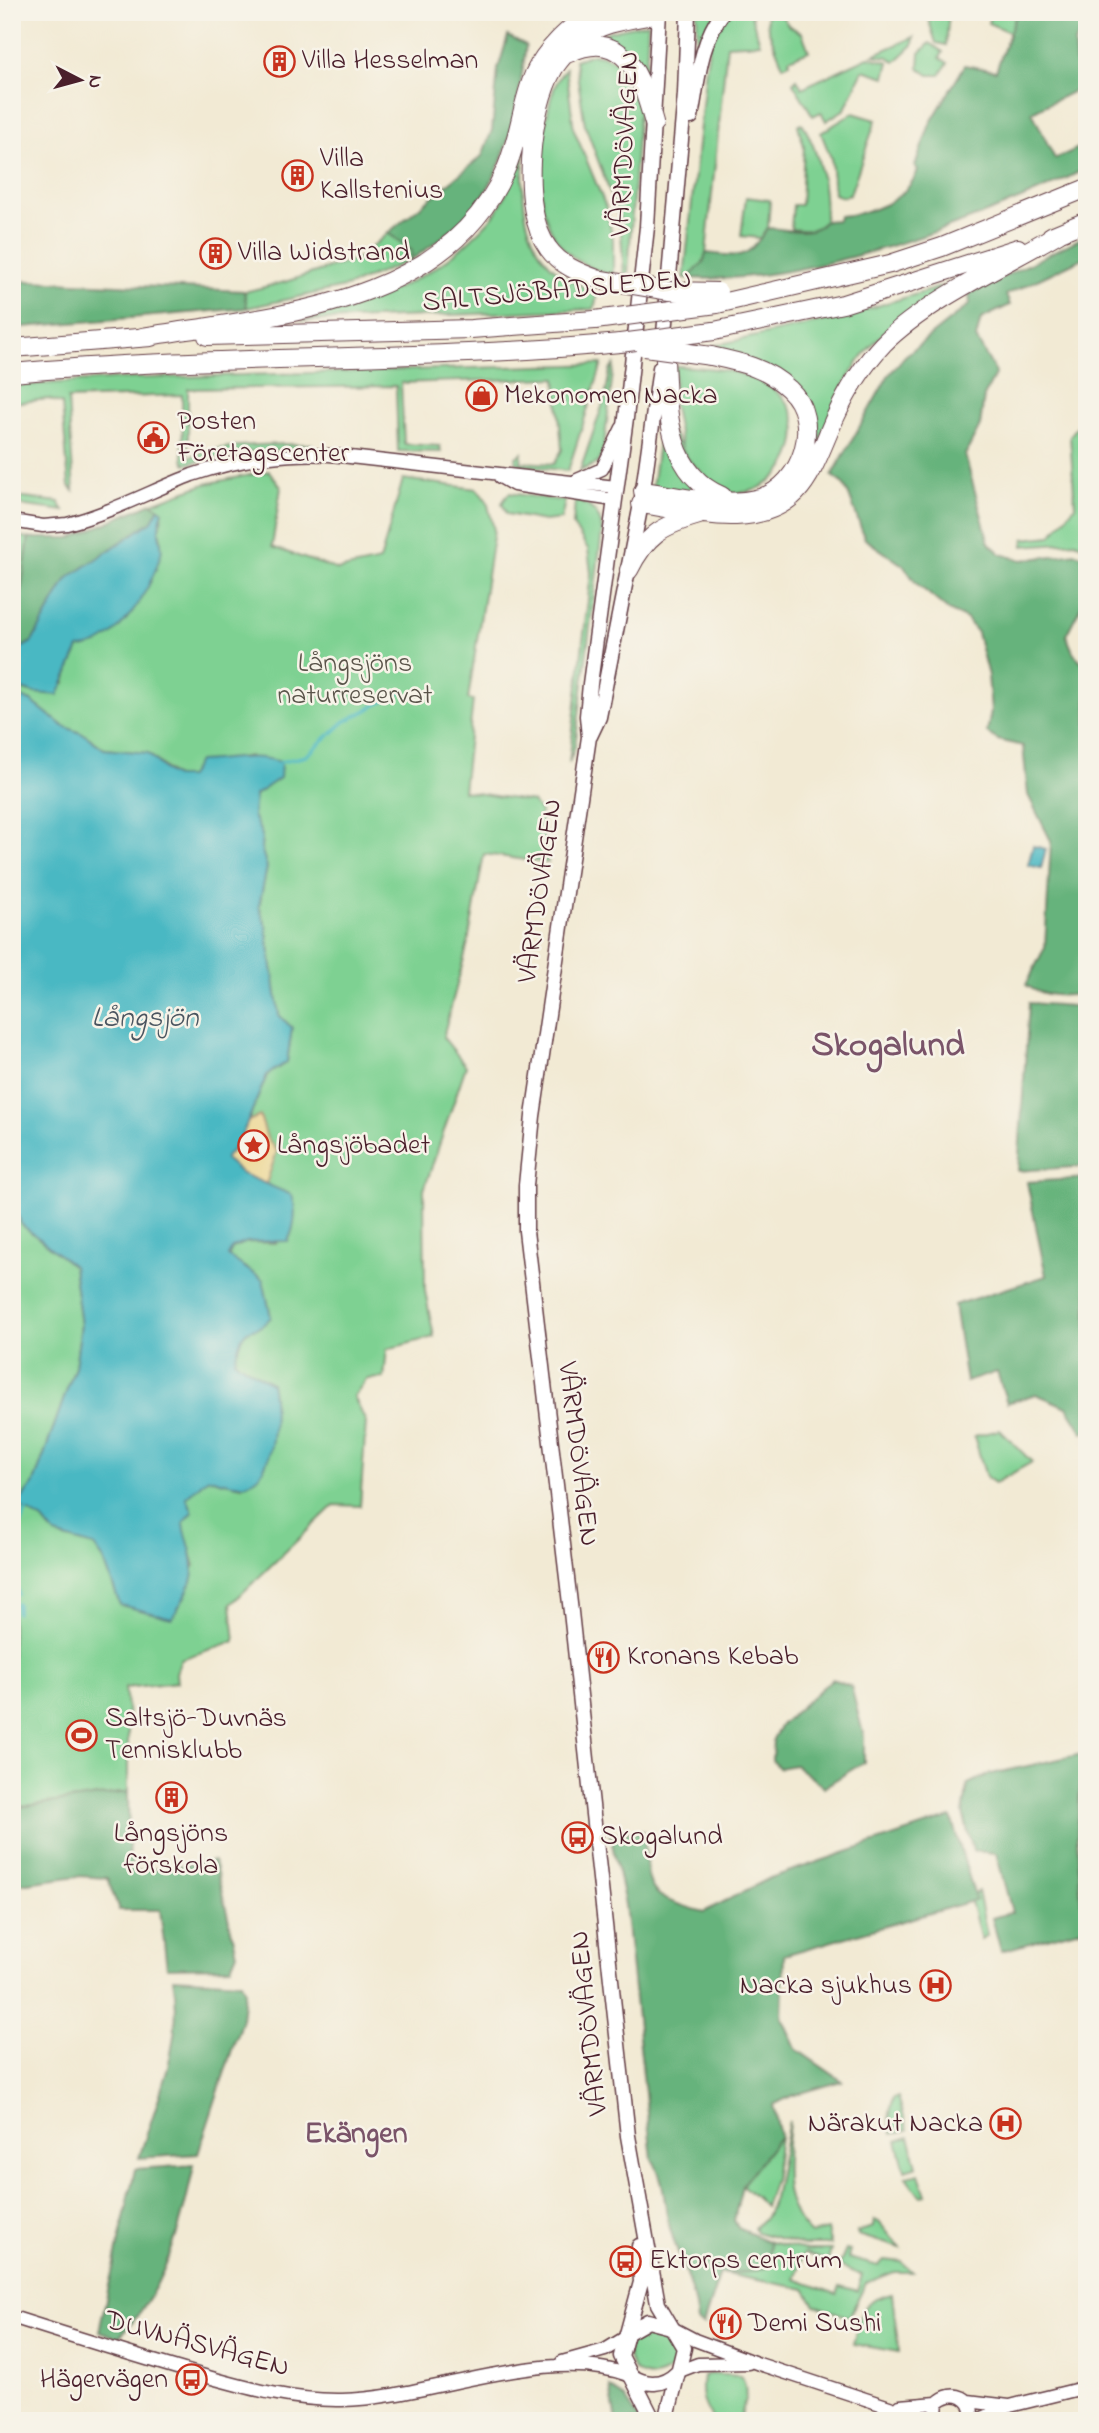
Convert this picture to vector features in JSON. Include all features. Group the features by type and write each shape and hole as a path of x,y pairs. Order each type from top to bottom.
{"highway":[{"path":"142,337 318,306 403,275 444,248 476,219 496,192 509,162 534,74 546,53 590,12"},
{"path":"661,13 596,29 581,38 563,56 546,86 531,157 531,188 536,220 547,247 577,272 643,289 718,298"},
{"path":"563,56 591,47 605,48 626,58 644,85 653,123"},
{"name":"SALTSJÖBADSLEDEN","path":"12,348 142,337 471,329 595,320 810,284 942,247 1087,188"},
{"name":"SALTSJÖBADSLEDEN","path":"12,373 137,363 471,354 590,346 714,331 887,291 1059,233 1087,220"},
{"path":"642,498 705,513 754,514 770,511 795,495 813,470 851,387 884,343 932,306 1059,233"},
{"path":"664,341 671,432 682,463 702,486 736,501"},
{"path":"620,343 737,361 770,375 791,390 805,416 804,449 789,477 765,496 736,501 642,498"},
{"path":"629,570 641,546 657,530 705,513"}],"main road":[{"name":"VÄRMDÖVÄGEN","path":"589,737 599,718 629,570 664,341 678,187 688,12"},
{"name":"VÄRMDÖVÄGEN","path":"678,187 705,45 710,30 723,12"},
{"name":"VÄRMDÖVÄGEN","path":"654,2421 621,2356 642,2282 634,2178 526,1231 531,1127 589,737 588,705 626,418 647,227 661,13"},
{"path":"615,494 642,498"},
{"name":"VÄRMDÖVÄGEN","path":"634,2178 658,2304 684,2348 666,2421"},
{"path":"625,2336 648,2321 672,2328"},
{"path":"631,2376 645,2383 656,2384 677,2372"}],"street":[{"path":"573,481 602,469 626,418"},
{"path":"12,521 43,526 76,522 194,475 252,460 335,455 497,475 573,481 615,494"},
{"path":"497,475 514,485 615,494"},
{"name":"DUVNÄSVÄGEN","path":"12,2317 272,2395 341,2400 378,2398 537,2369 605,2350 625,2336"},
{"path":"672,2328 695,2340 759,2364 933,2421 937,2403"},
{"path":"677,2372 698,2364 759,2364"},
{"name":"DUVNÄSVÄGEN","path":"537,2369 604,2367 631,2376"},
{"path":"886,2405 937,2403 948,2395 960,2396 972,2407 974,2421 1010,2406 1087,2387"},
{"path":"968,2401 1010,2406"}],"green space":[{"path":"697,12 717,12 697,46"},
{"path":"729,12 750,12 760,43 727,45 706,253 703,263 688,278 684,278 710,42"},
{"path":"766,12 779,12 789,26 802,33 809,51 789,59 790,63 783,66 768,29"},
{"path":"926,12 949,12 946,45 936,43"},
{"path":"991,12 1017,12 1011,33 988,23"},
{"path":"1017,12 1087,12 1087,20 1074,44 1078,89 1032,112 1055,159 1087,144 1087,168 998,208 892,246 784,272 733,278 688,278 703,263 706,253 743,254 754,246 768,228 806,231 825,221 838,220 839,216 874,209 896,198 905,190 918,170 915,166 930,124 965,65 996,71"},
{"path":"648,23 646,74 590,40 610,31"},
{"path":"508,36 526,45 515,113 493,180 467,216 411,260 412,251 388,233 482,156 492,130 498,69"},
{"path":"914,37 913,45 895,62 888,57 873,55"},
{"path":"930,43 943,52 940,58 948,63 940,75 929,75 919,68 920,53"},
{"path":"593,54 616,62 631,76 640,91 628,275 624,275 620,220 585,125 575,60"},
{"path":"868,57 889,62 885,77 863,70 845,109 826,121 821,112 813,116 793,83 797,79 802,88"},
{"path":"566,68 574,130 606,207 613,239 613,275 588,266 569,254 555,238 546,219 541,198 541,152 548,112 554,89"},
{"path":"853,113 876,120 850,194 843,197 834,194 831,158 821,133"},
{"path":"802,123 818,159 825,208 825,221 818,228 806,231 791,229 793,205 801,205 804,146 798,125"},
{"path":"526,130 523,188 528,226 545,260 560,273 597,296 594,309 301,321 392,290 414,280 454,254 482,229 499,208 511,180"},
{"path":"746,197 770,200 768,228 760,238 741,236"},
{"path":"388,233 412,251 411,260 349,286 247,308 244,292 359,258"},
{"path":"1087,235 1087,256 1006,295 1010,305 981,319 976,338 996,373 984,396 980,426 965,455 989,543 1001,554 1022,560 1076,553 1087,557 1087,595 1066,635 1074,654 1087,667 1087,994 1062,995 1047,994 1026,985 1045,947 1051,841 1028,795 1023,746 998,740 987,733 991,711 988,676 977,633 967,619 948,610 916,583 904,566 865,539 849,495 843,484 832,476 888,376 905,356 970,304 969,294"},
{"path":"964,280 906,316 867,351 839,395 813,458 815,427 804,396 711,350 711,346 834,319"},
{"path":"12,282 244,291 247,308 12,328"},
{"path":"602,364 568,471 521,465 516,462 516,457 522,453 521,462 554,464 562,450 556,378 401,383 404,444 440,446 441,452 398,451 396,386 188,389 188,458 217,449 248,445 312,444 312,449 241,452 186,464 183,459 182,395 68,399 74,491 69,486 62,404 49,399 12,403 12,386 115,379"},
{"path":"614,365 603,453 598,463 580,471 605,398 610,370"},
{"path":"675,366 743,374 778,393 789,405 796,434 787,463 777,475 765,485 751,491 739,493 719,490 683,454 673,402"},
{"path":"662,414 709,496 652,488"},
{"path":"1087,414 1087,547 1075,542 1023,546 1024,539 1051,536 1075,506 1070,436"},
{"name":"Långsjöns naturreservat","path":"269,471 281,487 272,547 338,570 380,561 403,479 477,489 487,501 494,530 468,699 473,700 463,791 533,802 540,812 548,863 484,854 468,943 443,1037 466,1066 424,1190 425,1291 434,1337 387,1349 384,1378 367,1379 354,1397 366,1422 360,1506 334,1505 231,1604 235,1641 181,1659 176,1673 177,1682 125,1688 128,1718 128,1792 12,1808 12,1195 21,1224 73,1266 81,1325 75,1367 34,1483 17,1505 43,1520 55,1535 94,1546 104,1560 120,1605 195,1566 183,1521 184,1503 191,1490 208,1478 242,1486 235,1386 237,1349 243,1333 271,1317 263,1280 228,1256 232,1248 247,1242 276,1243 242,1174 248,1121 267,1075 287,1062 292,1028 279,1015 266,926 259,906 267,867 261,848 262,835 253,816 255,795 279,778 249,756 228,760 189,777 175,777 148,753 105,749 85,735 63,726 31,701 17,696 12,698 12,686 34,693 65,683 71,660 79,648 161,540 159,531 163,511 152,503 205,484"},
{"path":"12,493 15,497 59,502 64,511 18,505 12,502"},
{"path":"509,493 565,501 561,519 544,521 507,514 502,503"},
{"path":"575,501 594,511 600,520 602,531 575,746 569,763 591,573 588,549 573,525"},
{"path":"152,503 159,508 152,521 67,579 32,642 12,653 29,538 72,538"},
{"path":"17,536 29,538 12,653 12,584"},
{"path":"1029,1003 1087,1007 1087,1166 1018,1171"},
{"path":"1087,1178 1087,1431 1083,1433 1067,1407 1036,1394 1007,1403 997,1372 966,1382 954,1305 1046,1276 1027,1182"},
{"path":"1000,1430 1032,1462 995,1483 986,1477 974,1436"},
{"path":"832,1679 851,1686 864,1737 864,1762 824,1787 795,1765 779,1768 772,1760 773,1739 781,1725"},
{"path":"1082,1754 1077,1837 1081,1904 1087,1904 1087,1927 1001,1951 992,1918 1012,1912 996,1853 973,1851 963,1813 968,1784 987,1775"},
{"path":"128,1792 129,1854 134,1872 214,1861 237,1953 231,1967 167,1968 160,1910 119,1910 107,1878 78,1876 12,1885 12,1808"},
{"path":"951,1817 976,1900 784,1955 782,2017 796,2049 842,2081 791,2096 773,2105 780,2136 742,2185 734,2220 738,2228 770,2242 769,2266 753,2272 720,2273 703,2325 697,2322 690,2287 671,2232 660,2177 652,2159 625,1905 610,1834 644,1831 647,1867 653,1888 669,1901 704,1912 770,1878"},
{"path":"978,1891 987,1935 981,1939 971,1902 976,1900 974,1893"},
{"path":"173,1978 241,1982 245,1991 242,2019 198,2154 139,2158 161,2092 172,2046 176,2001"},
{"path":"898,2097 908,2130 892,2134 889,2119 893,2098"},
{"path":"789,2121 786,2167 788,2196 800,2222 811,2234 827,2230 831,2245 803,2245 756,2232 754,2228 766,2217 774,2198"},
{"path":"780,2136 774,2180 765,2206 742,2185"},
{"path":"909,2137 917,2166 905,2170 897,2141"},
{"path":"194,2165 177,2234 148,2301 118,2338 99,2331 135,2169"},
{"path":"919,2174 926,2195 920,2196 906,2177"},
{"path":"874,2220 879,2222 900,2248 858,2235 857,2232 873,2227"},
{"path":"770,2242 806,2250 831,2250 828,2261 804,2253 795,2279 837,2294 840,2286 857,2291 862,2275 839,2266 846,2250 850,2251 848,2258 878,2266 884,2260 902,2262 913,2272 894,2272 866,2283 849,2317 815,2305 805,2289 720,2273 753,2272 769,2266"},
{"path":"892,2294 899,2352 853,2344 863,2310 873,2301"},
{"path":"652,2329 661,2330 669,2336 675,2344 675,2362 669,2370 661,2376 652,2377 643,2376 635,2370 629,2362 628,2353 629,2344 635,2336 643,2330"},
{"path":"703,2376 740,2376 745,2386 745,2397 740,2421 714,2421 710,2415 703,2400 702,2389"},
{"path":"610,2388 625,2398 640,2421 616,2421"}],"sand":[{"name":"Långsjöbadet","path":"260,1116 267,1138 277,1151 266,1184 242,1174 225,1159 240,1140 248,1121"}],"water":[{"path":"159,508 163,511 159,528 161,554 141,599 131,614 107,638 79,648 58,695 34,693 12,686 12,653 32,642 67,579 152,521"},
{"name":"Långsjön","path":"17,696 31,701 63,726 85,735 104,749 148,753 175,777 189,777 198,761 250,757 281,762 280,778 255,795 253,816 262,835 261,848 267,867 259,906 266,926 279,1015 292,1028 287,1062 267,1075 240,1140 225,1159 242,1174 292,1195 294,1201 295,1218 288,1241 247,1242 232,1248 228,1256 263,1280 271,1317 265,1324 246,1332 238,1347 235,1361 271,1383 274,1408 272,1440 264,1468 256,1478 242,1485 208,1478 186,1497 193,1512 183,1523 193,1572 187,1592 172,1618 120,1605 104,1560 94,1546 55,1535 43,1520 17,1505 34,1483 75,1367 81,1325 73,1266 21,1224 12,1195 12,698"},
{"path":"1033,846 1046,849 1041,868 1028,865"}],"waterway":[{"path":"332,733 344,722 401,692"},
{"path":"281,762 306,756 329,735"},
{"path":"12,1540 26,1511"},
{"path":"12,1570 18,1594"},
{"path":"17,1604 17,1613"}],"place":[{"name":"Villa Hesselman","path":"279,61"},
{"name":"Villa Kallstenius","path":"297,175"},
{"name":"Villa Widstrand","path":"215,253"},
{"name":"Mekonomen Nacka","path":"481,396"},
{"name":"Posten Företagscenter","path":"154,438"},
{"name":"Långsjöbadet","path":"254,1146"},
{"name":"Kronans Kebab","path":"604,1657"},
{"name":"Saltsjö-Duvnäs Tennisklubb","path":"82,1735"},
{"name":"Långsjöns förskola","path":"171,1797"},
{"name":"Skogalund","path":"577,1837"},
{"name":"Nacka sjukhus","path":"935,1986"},
{"name":"Närakut Nacka","path":"1006,2124"},
{"name":"Ektorps centrum","path":"626,2261"},
{"name":"Demi Sushi","path":"725,2324"},
{"name":"Hägervägen","path":"191,2380"}],"district":[{"name":"Skogalund","path":"888,1046"},
{"name":"Ekängen","path":"356,2135"}]}
